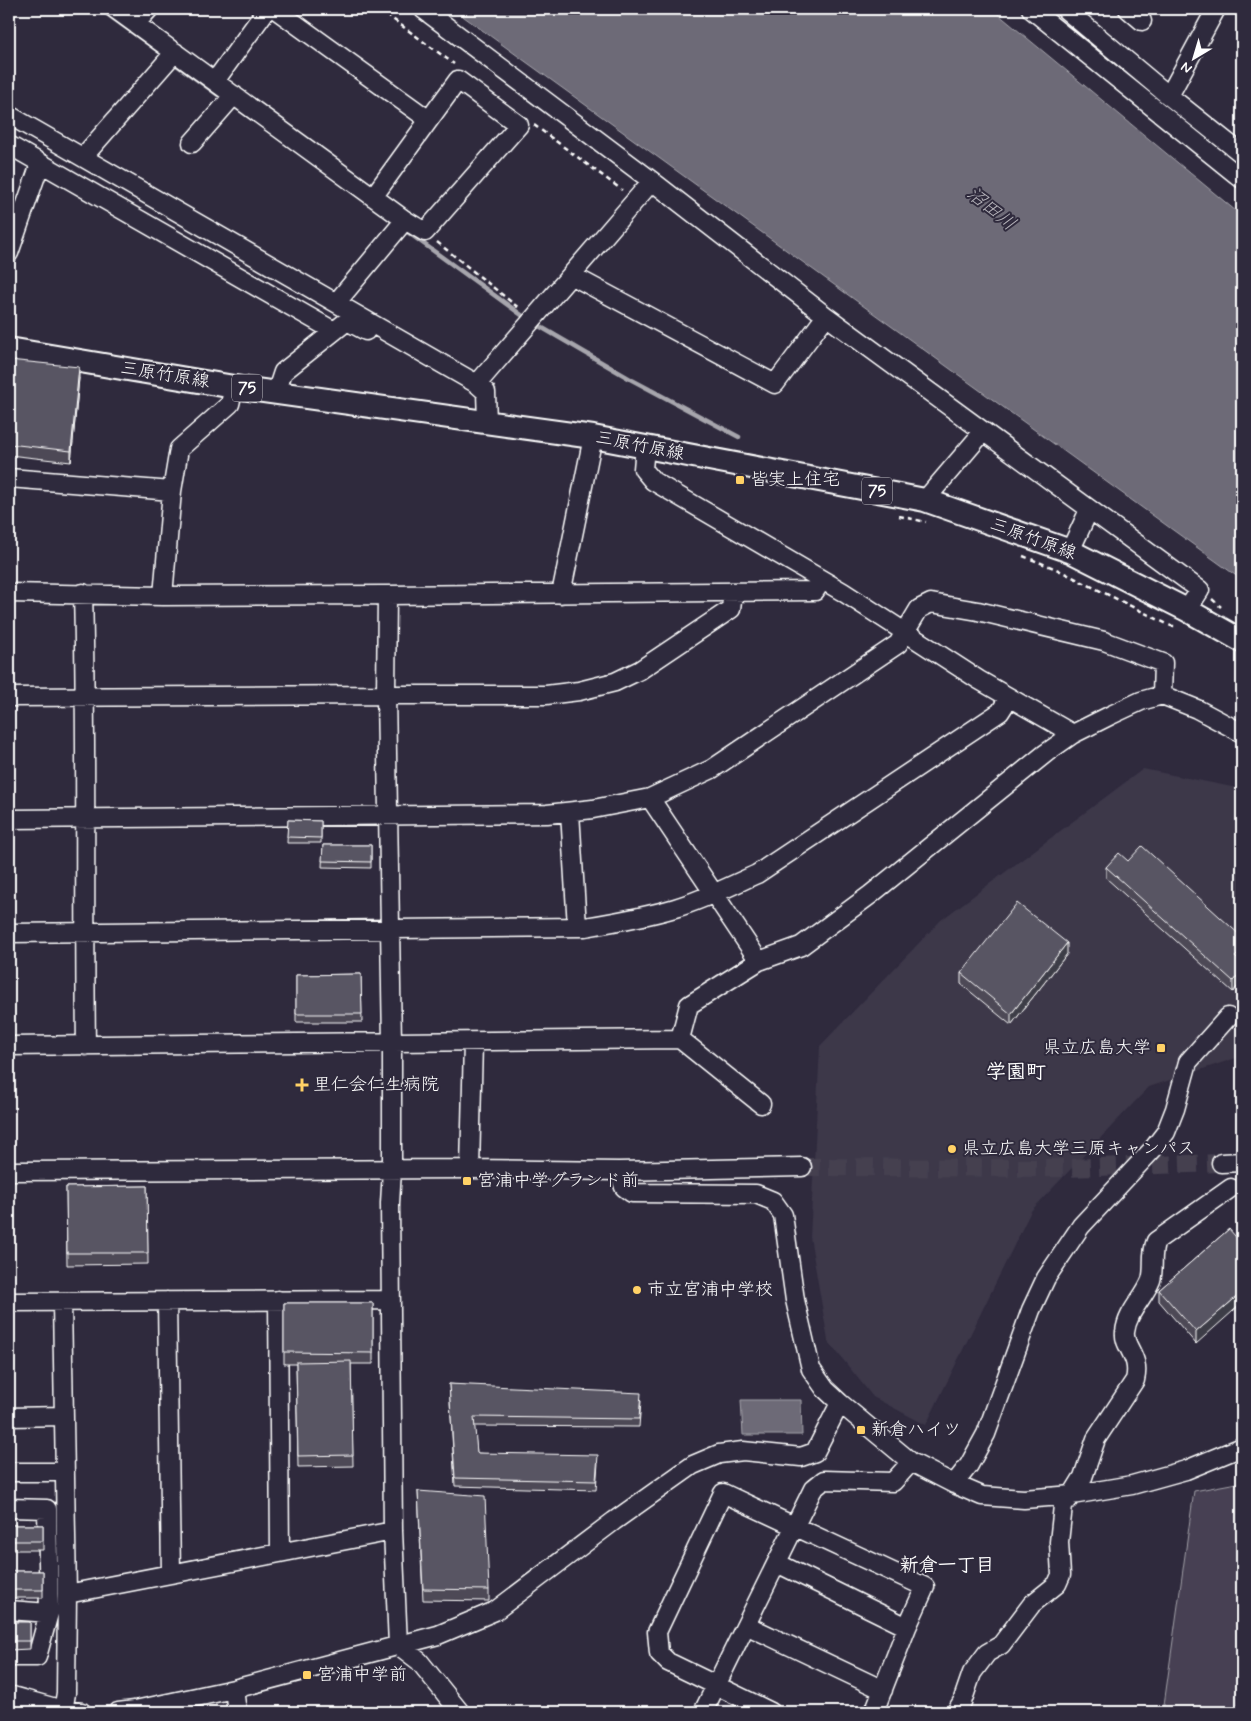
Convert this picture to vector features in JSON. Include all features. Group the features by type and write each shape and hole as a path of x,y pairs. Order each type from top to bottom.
{"main road":[{"name":"三原竹原線","path":"9,349 234,386 593,437 925,500 1070,551 1187,610 1242,642"}],"street":[{"path":"115,9 373,197 425,232 519,125 458,80 373,197"},
{"path":"136,23 149,9"},
{"path":"215,81 267,9"},
{"path":"275,9 429,120"},
{"path":"423,9 652,181 826,316 1200,590 1187,610"},
{"path":"1032,9 1242,178"},
{"path":"1128,9 1142,20"},
{"path":"1169,96 1216,9"},
{"path":"1074,12 1169,96 1242,154"},
{"path":"83,157 175,52"},
{"path":"192,144 234,95"},
{"path":"9,115 477,384 486,392 487,422"},
{"path":"9,145 40,164 340,326 384,340 390,333"},
{"path":"10,244 40,164"},
{"path":"477,384 652,181"},
{"path":"336,303 405,220"},
{"path":"571,274 775,384 826,316"},
{"path":"276,392 283,372 340,326"},
{"path":"163,596 172,491 179,449 230,404 234,386"},
{"path":"925,500 983,432"},
{"path":"561,594 593,437"},
{"path":"645,447 643,469 653,481 822,580 979,680 1073,734"},
{"path":"9,478 172,491"},
{"path":"1070,551 1089,510"},
{"path":"9,594 163,596 815,591 822,580"},
{"path":"9,698 386,694 546,695 579,691 615,682 640,670 731,609 733,592"},
{"path":"83,594 86,697 86,1046"},
{"path":"387,595 386,694 392,1043 390,1300 393,1531 398,1645 418,1661 460,1712"},
{"path":"9,818 547,814 593,809 650,798 712,769 898,644 919,610 931,603 978,611 1104,641 1163,663 1162,695"},
{"path":"680,1039 689,1005 760,961 802,946 870,895 1046,753 1073,734 1141,701 1162,695 1197,708 1242,733"},
{"path":"9,932 577,927 631,919 677,908 714,894 757,874 1000,712 1009,698"},
{"path":"650,798 760,961"},
{"path":"570,812 577,927"},
{"path":"954,1484 969,1465 986,1434 1031,1310 1046,1278 1081,1226 1153,1149 1166,1132 1175,1109 1188,1062 1228,1017"},
{"path":"9,1046 680,1039 760,1104"},
{"path":"470,1169 473,1042"},
{"path":"1221,1163 1242,1162"},
{"path":"9,1171 470,1169 619,1171 802,1167"},
{"path":"619,1171 624,1187 632,1193 756,1194 773,1201 783,1215 795,1300 811,1369 825,1389 840,1403 911,1462 954,1484 982,1496 1024,1498 1072,1495 1132,1485 1186,1470 1242,1447"},
{"path":"956,1712 962,1702 972,1673 987,1653 1001,1645 1032,1604 1057,1584 1061,1575 1059,1542 1063,1506 1082,1477 1096,1439 1135,1380 1137,1371 1136,1359 1124,1335 1127,1320 1151,1279 1152,1250 1156,1241 1231,1188"},
{"path":"278,1300 280,1553"},
{"path":"9,1302 390,1300"},
{"path":"167,1301 171,1574"},
{"path":"62,1302 67,1594 66,1693 63,1711"},
{"path":"130,1712 234,1689 438,1634 495,1611 614,1521 693,1465 719,1454 742,1451 801,1457 816,1452 840,1403"},
{"path":"9,1417 64,1416"},
{"path":"704,1712 812,1489 824,1480 893,1482 911,1462"},
{"path":"9,1472 65,1472"},
{"path":"772,1712 668,1662 658,1653 657,1632 723,1493 925,1588 907,1627 874,1712"},
{"path":"9,1508 48,1509 49,1613 37,1657 9,1656"},
{"path":"67,1594 393,1531"},
{"path":"777,1563 907,1627"},
{"path":"9,1610 49,1613"},
{"path":"746,1625 883,1690"},
{"path":"234,1689 237,1712"},
{"path":"9,1694 63,1711 82,1712"}],"path":[{"path":"425,232 533,319"},
{"path":"1200,590 1227,611"}],"shaded area":[{"name":"県立広島大学三原キャンパス","path":"1143,769 1242,789 1242,1056 1149,1087 1031,1211 926,1425 873,1397 828,1341 810,1237 820,1046 941,920"},
{"path":"1242,1482 1242,1712 1163,1712 1194,1491"}],"water":[{"name":"沼田川","path":"453,9 992,9 1242,216 1242,580"},
{"path":"741,1400 801,1400 802,1435 743,1435"}],"building":[{"path":"9,360 79,367 71,451 9,444"},
{"path":"288,820 321,821 321,838 287,837"},
{"path":"323,845 371,845 371,862 322,861"},
{"path":"1142,846 1242,937 1242,950 1235,957 1242,963 1242,970 1233,981 1106,867 1119,853 1128,861"},
{"path":"1017,903 1067,943 1011,1014 961,973"},
{"path":"361,974 362,1014 296,1014 296,975"},
{"path":"147,1186 148,1253 67,1253 66,1187"},
{"path":"1229,1229 1242,1244 1242,1292 1196,1332 1159,1290"},
{"path":"284,1303 373,1303 373,1353 284,1352"},
{"path":"351,1361 353,1455 298,1456 296,1362"},
{"path":"449,1384 641,1393 639,1419 474,1417 477,1453 598,1455 596,1481 455,1478"},
{"path":"418,1491 485,1496 489,1590 423,1589"},
{"path":"9,1525 43,1525 43,1541 9,1541"},
{"path":"9,1571 43,1571 43,1590 9,1590"},
{"path":"9,1622 30,1622 30,1641 9,1641"}],"waterway":[{"path":"100,9 165,56"},
{"path":"171,61 218,95"},
{"path":"402,228 527,319"},
{"path":"534,323 632,380 739,437"}],"tunnel":[{"path":"802,1167 1066,1168 1221,1163"}],"place":[{"name":"皆実上住宅","path":"740,480"},
{"name":"県立広島大学","path":"1161,1048"},
{"name":"里仁会仁生病院","path":"302,1085"},
{"name":"県立広島大学三原キャンパス","path":"952,1149"},
{"name":"宮浦中学グランド前","path":"467,1181"},
{"name":"市立宮浦中学校","path":"637,1290"},
{"name":"新倉ハイツ","path":"861,1430"},
{"name":"宮浦中学前","path":"307,1675"}],"district":[{"name":"学園町","path":"1016,1072"},
{"name":"新倉一丁目","path":"947,1565"}]}
